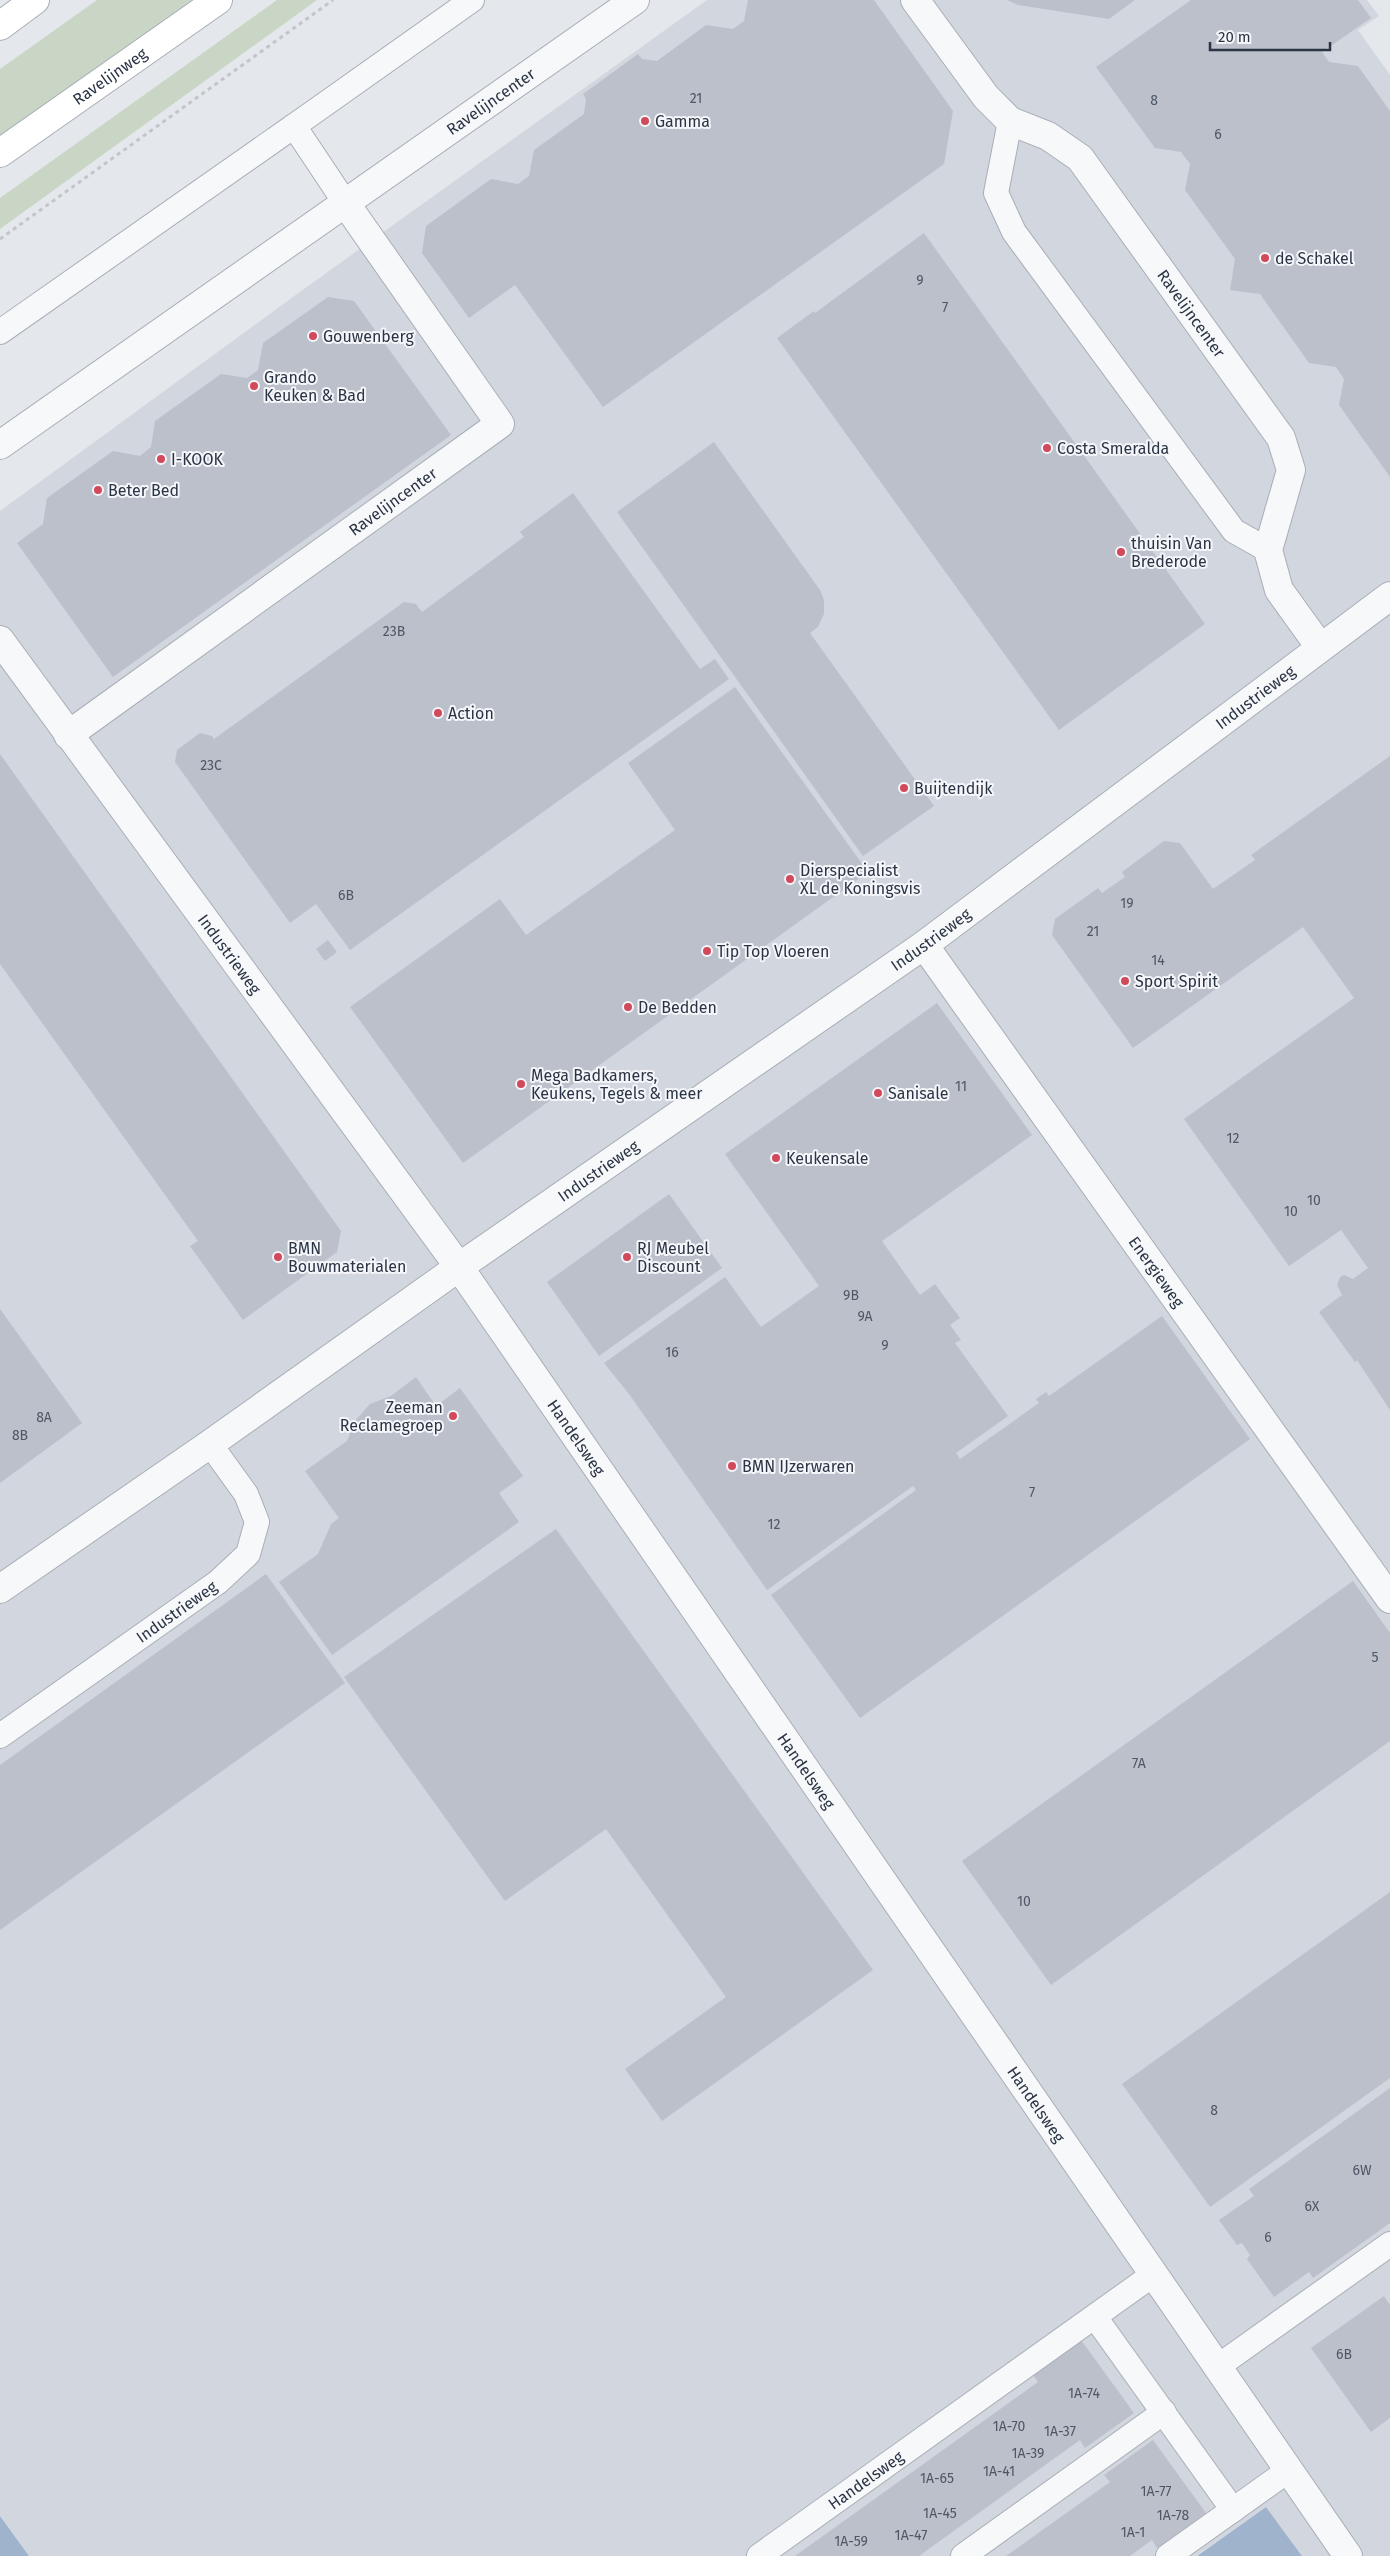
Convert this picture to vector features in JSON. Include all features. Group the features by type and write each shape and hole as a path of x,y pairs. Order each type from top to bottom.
{"main road":[{"path":"2,24 35,0"},
{"name":"Ravelijnweg","path":"0,153 218,0"}],"street":[{"name":"Ravelijncenter","path":"0,445 635,0"},
{"name":"Ravelijncenter","path":"915,0 986,97 1010,121 1048,136 1080,158 1281,438 1291,470 1268,550"},
{"name":"Ravelijncenter","path":"68,735 500,424 346,204"},
{"path":"1268,550 1279,590 1320,647"},
{"name":"Industrieweg","path":"0,1589 210,1444 459,1267 924,945 1390,596"},
{"name":"Industrieweg","path":"0,640 459,1267"},
{"name":"Energieweg","path":"924,945 1390,1599"},
{"name":"Handelsweg","path":"459,1267 1348,2556"}],"lane":[{"path":"0,332 472,0"},
{"path":"1010,121 996,193 1014,232 1234,531 1268,550"},
{"path":"294,126 346,204"},
{"name":"Industrieweg","path":"0,1736 218,1582 248,1554 257,1522 246,1494 210,1444"},
{"path":"1217,2367 1390,2244"},
{"name":"Handelsweg","path":"759,2556 1154,2274"},
{"path":"1095,2317 1233,2510"},
{"path":"963,2556 1164,2412"},
{"path":"1168,2556 1289,2470"}],"path":[{"path":"0,239 333,0"}],"shaded area":[{"path":"707,0 1367,0 1379,16 1358,30 1390,75 1390,2556 1302,2556 1266,2507 1196,2556 29,2556 0,2516 0,511 297,294"}],"green space":[{"path":"97,0 192,0 0,138 0,69"},
{"path":"277,0 317,0 0,229 0,198"}],"water":[{"path":"1266,2507 1302,2556 1197,2556"},
{"path":"0,2516 29,2556 0,2556"}],"building":[{"path":"748,0 874,0 953,111 944,164 603,407 515,285 469,318 422,253 426,226 491,179 518,184 529,176 534,150 584,114 586,99 583,94 638,54 642,59 657,61 706,25 733,29 744,21"},
{"path":"1007,0 1135,0 1109,19 1018,5"},
{"path":"1191,0 1358,0 1371,18 1322,52 1329,62 1358,66 1390,111 1390,477 1339,405 1344,379 1336,367 1309,363 1260,294 1230,290 1235,259 1185,190 1190,164 1181,152 1155,148 1096,67"},
{"path":"924,233 1205,624 1059,730 777,338 814,311 815,313"},
{"path":"328,297 354,301 451,435 113,677 17,543 43,524 47,498 113,451 140,456 151,447 155,421 221,374 247,378 258,370 263,343"},
{"path":"714,442 820,590 824,600 824,614 818,627 810,633 934,806 863,856 617,512"},
{"path":"573,493 700,669 715,659 729,679 350,950 316,904 290,923 175,762 177,750 200,733 212,736 214,739 404,602 416,604 422,612 524,537 520,532"},
{"path":"735,687 868,872 463,1163 350,1007 500,899 526,935 675,830 628,763"},
{"path":"0,754 341,1231 337,1252 243,1320 190,1246 198,1241 0,964"},
{"path":"1390,756 1390,1410 1357,1360 1355,1362 1319,1312 1342,1295 1337,1285 1340,1277 1344,1275 1353,1279 1368,1268 1341,1230 1289,1266 1184,1119 1354,998 1303,927 1133,1048 1052,935 1055,919 1098,888 1102,893 1125,877 1122,872 1164,841 1180,843 1213,889 1255,860 1251,855"},
{"path":"328,940 337,952 325,961 316,949"},
{"path":"937,1003 1032,1135 882,1241 920,1295 935,1284 960,1318 950,1325 961,1340 955,1343 1008,1416 956,1453 960,1459 1039,1403 1036,1399 1046,1392 1049,1396 1162,1316 1250,1439 860,1718 771,1595 916,1490 913,1486 767,1590 629,1394 604,1363 725,1277 761,1327 819,1286 725,1154"},
{"path":"669,1194 722,1268 599,1356 547,1282"},
{"path":"0,1309 82,1423 0,1483"},
{"path":"416,1377 436,1406 460,1388 523,1476 499,1493 519,1522 332,1655 279,1582 318,1554 331,1524 339,1518 305,1471 347,1441 355,1421 370,1404 391,1396"},
{"path":"556,1529 873,1970 662,2121 625,2069 726,1997 606,1829 505,1901 344,1677"},
{"path":"266,1574 345,1683 0,1930 0,1765"},
{"path":"1353,1581 1390,1633 1390,1741 1051,1985 962,1861"},
{"path":"1390,1892 1390,2078 1210,2207 1122,2084"},
{"path":"1390,2088 1390,2223 1313,2278 1309,2272 1274,2297 1247,2259 1250,2255 1242,2243 1237,2245 1219,2220 1254,2196 1249,2189"},
{"path":"1384,2296 1390,2305 1390,2418 1371,2432 1311,2348"},
{"path":"1081,2340 1134,2413 1085,2448 1080,2440 919,2556 795,2556 1038,2382 1033,2375"},
{"path":"1153,2440 1206,2513 1157,2548 1152,2540 1130,2556 1006,2556 1110,2482 1104,2475"}],"place":[{"name":"Gamma","path":"645,121"},
{"name":"de Schakel","path":"1265,258"},
{"name":"Gouwenberg","path":"313,336"},
{"name":"Grando Keuken & Bad","path":"254,386"},
{"name":"Costa Smeralda","path":"1047,448"},
{"name":"I-KOOK","path":"161,459"},
{"name":"Beter Bed","path":"98,490"},
{"name":"thuisin Van Brederode","path":"1121,552"},
{"name":"Action","path":"438,713"},
{"name":"Buijtendijk","path":"904,788"},
{"name":"Dierspecialist XL de Koningsvis","path":"790,879"},
{"name":"Tip Top Vloeren","path":"707,951"},
{"name":"Sport Spirit","path":"1125,981"},
{"name":"De Bedden","path":"628,1007"},
{"name":"Mega Badkamers, Keukens, Tegels & meer","path":"521,1084"},
{"name":"Sanisale","path":"878,1093"},
{"name":"Keukensale","path":"776,1158"},
{"name":"BMN Bouwmaterialen","path":"278,1257"},
{"name":"RJ Meubel Discount","path":"627,1257"},
{"name":"Zeeman Reclamegroep","path":"453,1416"},
{"name":"BMN IJzerwaren","path":"732,1466"}]}
